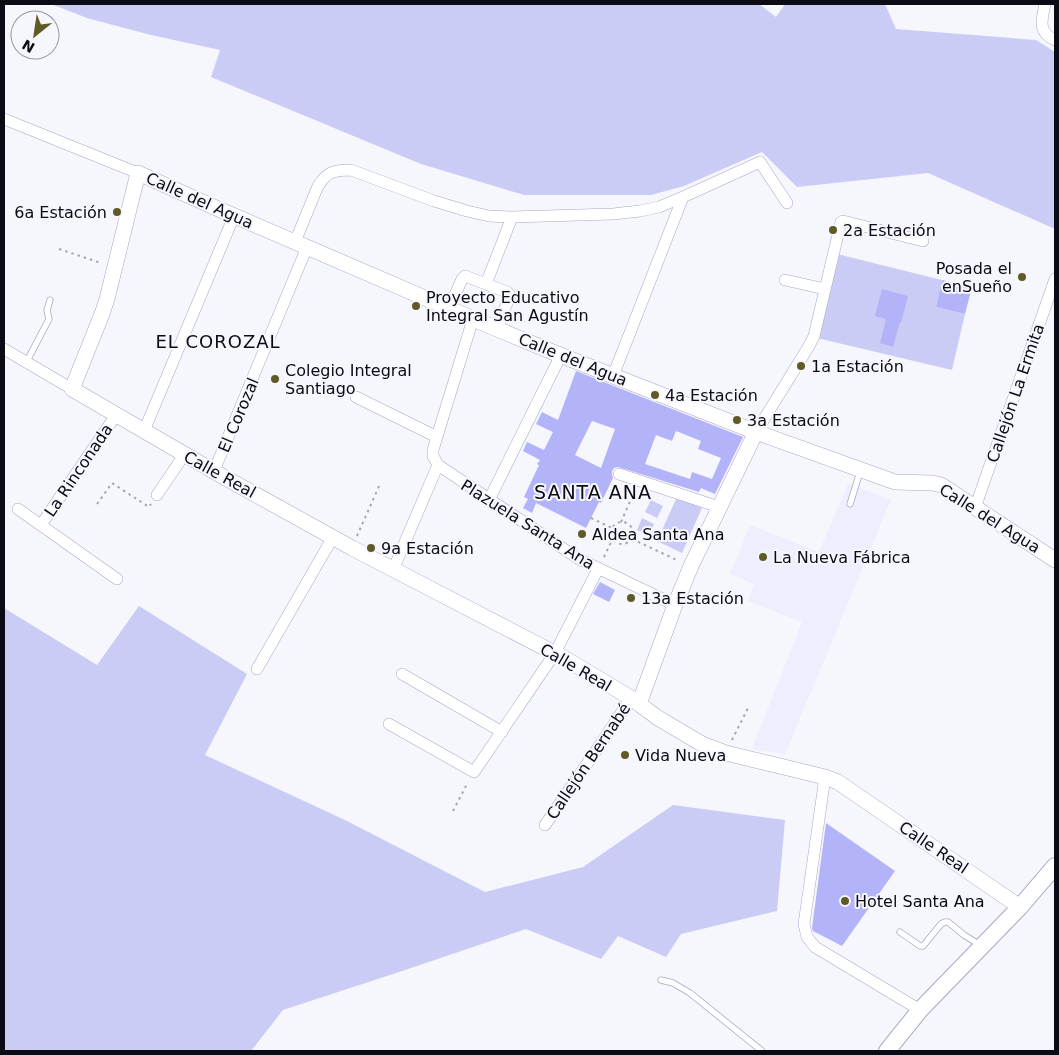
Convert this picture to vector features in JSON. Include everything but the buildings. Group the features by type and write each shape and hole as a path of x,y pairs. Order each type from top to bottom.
{"main road":[{"path":"886,1051 920,1010 1020,907 1055,866"}],"street":[{"path":"1045,4 1042,21 1043,29 1048,37 1055,40"},
{"name":"Calle del Agua","path":"4,119 138,173 497,329 756,432 894,482 941,485 1055,560"},
{"name":"El Corozal","path":"214,471 301,245 318,186 330,173 338,170 351,170 466,211 489,216 512,217 613,214 659,207 760,162 787,203"},
{"path":"4,349 72,389 102,314 138,173"},
{"path":"613,376 683,197"},
{"path":"144,431 234,216"},
{"path":"486,284 512,217"},
{"path":"635,701 691,566 719,507 756,432 812,341 826,289 839,225 843,221 923,241"},
{"path":"450,309 463,277 468,276 507,292 510,295 497,329"},
{"name":"Callejón La Ermita","path":"975,508 1055,279"},
{"path":"785,280 826,289"},
{"path":"393,570 438,465 433,456 433,450 473,319"},
{"path":"489,500 561,355"},
{"name":"La Rinconada","path":"41,525 122,419 72,389"},
{"path":"356,397 437,437"},
{"name":"Calle Real","path":"122,419 352,548 555,653 702,744 726,753 838,782 1020,907"},
{"path":"157,495 184,455"},
{"name":"Plazuela Santa Ana","path":"438,465 579,559 675,605"},
{"path":"619,474 719,507"},
{"name":"La Rinconada","path":"18,509 117,579"},
{"path":"257,669 332,537"},
{"path":"389,724 474,772 555,653 598,568"},
{"path":"402,674 502,732"},
{"name":"Callejón Bernabé","path":"545,825 602,742 635,701"},
{"path":"824,777 804,924 807,937 815,947 920,1010"}],"lane":[{"path":"26,362 49,319 47,306 50,300"},
{"path":"850,504 861,470"},
{"path":"900,932 920,946 923,946 941,924 948,922 982,946"},
{"path":"661,980 673,983 690,993 762,1051"}],"path":[{"path":"59,249 115,268"},
{"path":"621,522 640,481"},
{"path":"97,504 112,483 149,506 157,495"},
{"path":"352,548 380,484"},
{"path":"591,518 612,528"},
{"path":"598,568 612,540 612,528 614,525 626,522 633,529 634,534 629,543 620,545 612,540"},
{"path":"632,539 691,566"},
{"path":"726,753 749,706"},
{"path":"452,811 474,772"}],"shaded area":[{"path":"51,4 759,4 776,17 785,4 885,4 896,29 1036,40 1055,52 1055,229 928,173 797,187 762,152 684,186 651,195 524,195 421,164 211,77 220,50 151,35 87,18"},
{"path":"837,254 942,280 936,307 965,314 952,370 817,338"},
{"path":"848,484 891,500 785,754 752,749 802,622 748,601 754,584 730,574 750,525 819,552"},
{"path":"677,497 702,508 682,553 657,541"},
{"path":"651,500 663,506 657,518 645,512"},
{"path":"642,518 654,524 649,535 637,530"},
{"path":"139,606 247,674 205,755 345,820 485,892 583,867 673,805 785,820 777,911 681,934 666,957 618,936 601,959 526,929 283,1010 251,1051 4,1051 4,608 97,665"}],"place":[{"name":"6a Estación","path":"117,212"},
{"name":"2a Estación","path":"833,230"},
{"name":"Posada el enSueño","path":"1022,277"},
{"name":"Proyecto Educativo Integral San Agustín","path":"416,306"},
{"name":"1a Estación","path":"801,366"},
{"name":"Colegio Integral Santiago","path":"275,379"},
{"name":"4a Estación","path":"655,395"},
{"name":"3a Estación","path":"737,420"},
{"name":"Aldea Santa Ana","path":"582,534"},
{"name":"9a Estación","path":"371,548"},
{"name":"La Nueva Fábrica","path":"763,557"},
{"name":"13a Estación","path":"631,598"},
{"name":"Vida Nueva","path":"625,755"},
{"name":"Hotel Santa Ana","path":"845,901"}],"district":[{"name":"EL COROZAL","path":"218,342"},
{"name":"SANTA ANA","path":"593,492"}]}
